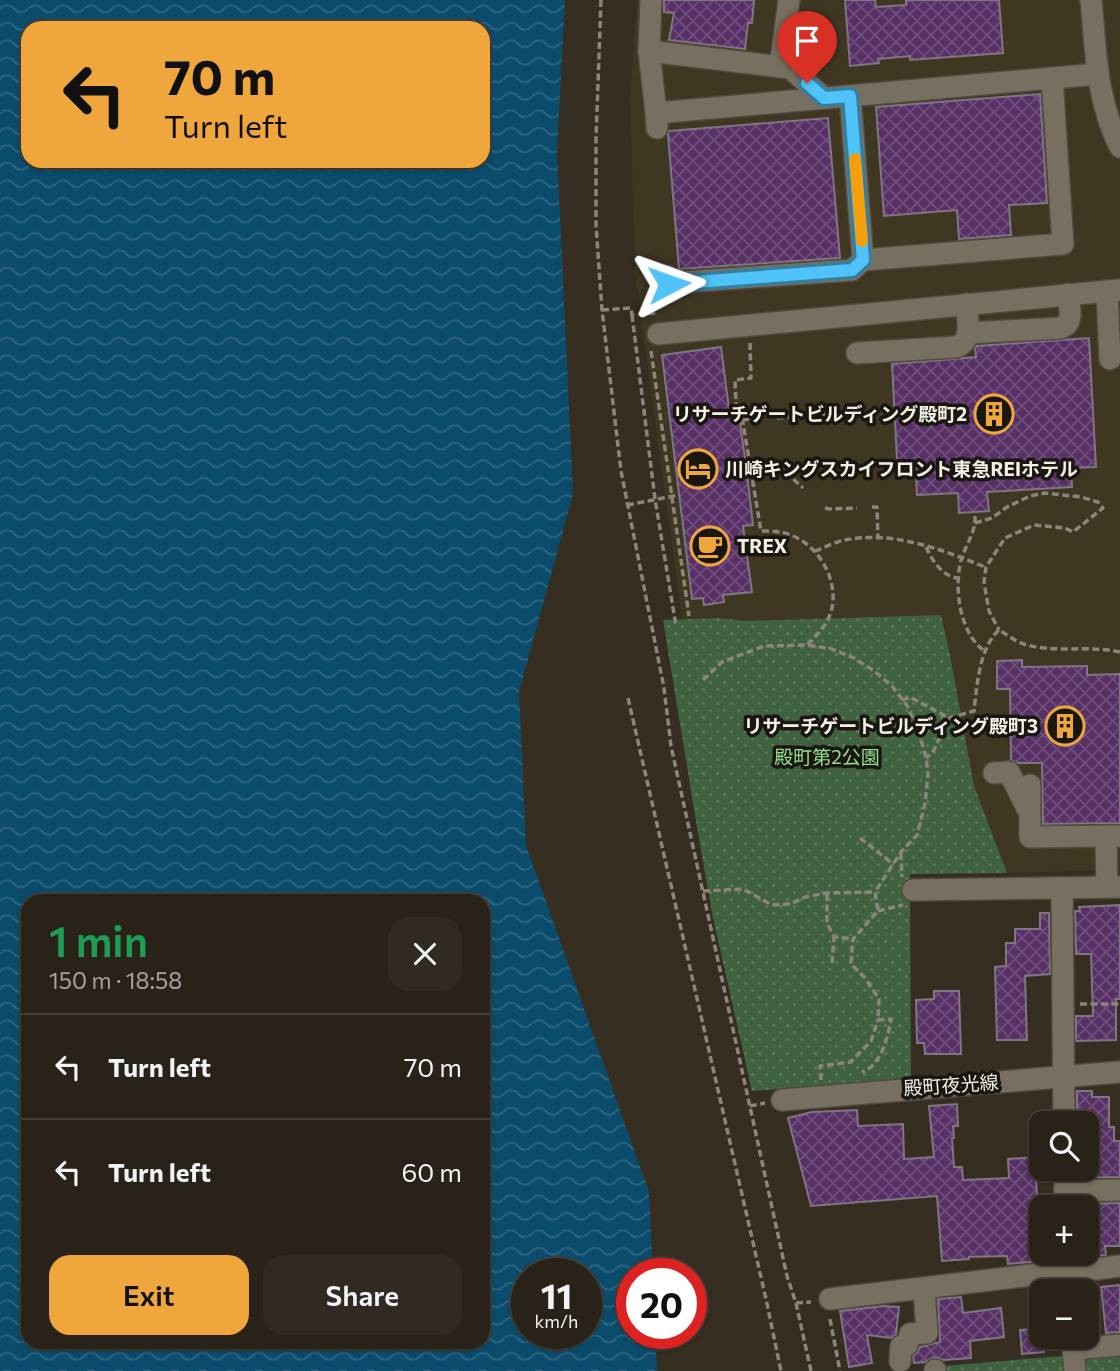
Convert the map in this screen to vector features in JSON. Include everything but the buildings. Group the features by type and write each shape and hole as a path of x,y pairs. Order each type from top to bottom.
{"street":[{"path":"651,0 649,51 656,121 824,98 1098,74"},
{"path":"780,67 789,0"},
{"path":"1091,0 1102,98 1110,126 1120,147"},
{"path":"649,51 790,68 824,98"},
{"path":"668,276 669,284 852,270 863,260 1063,244 1052,78"},
{"path":"850,96 863,260"},
{"path":"654,337 757,331 809,319 1113,290 1110,359"},
{"path":"968,333 1067,326 1070,316 1068,295"},
{"path":"857,353 962,345 968,333 966,304"},
{"path":"994,773 1009,772 1030,813"},
{"path":"913,890 1114,887 1113,836 1030,837 1030,785"},
{"path":"1062,888 1064,1111"},
{"name":"殿町夜光線","path":"782,1100 1120,1072"},
{"path":"1089,1195 1120,1190"},
{"path":"830,1299 1120,1266"},
{"path":"900,1361 901,1346 907,1345 910,1334 928,1333 925,1289"},
{"path":"1099,1344 1120,1345"},
{"path":"1073,1349 1075,1371"}],"path":[{"path":"601,0 596,225 602,310 621,471 664,688 671,746 787,1276 811,1371"},
{"path":"632,315 655,499 676,626"},
{"path":"757,331 751,378 735,380 736,406 740,405 743,419 761,531 777,530 803,541 815,551 831,578 833,602 830,617 807,645"},
{"path":"654,337 671,496 689,616"},
{"path":"822,415 852,414"},
{"path":"777,418 806,416"},
{"path":"743,419 759,418"},
{"path":"750,467 761,466"},
{"path":"778,466 803,488"},
{"path":"975,523 992,519 1007,507 1030,496 1045,493 1098,502 1103,508 1073,532 1065,528 1034,525 1005,538 986,567 984,582 989,611 999,630 1025,645 1045,649 1093,648 1120,652"},
{"path":"627,505 679,495"},
{"path":"872,507 877,507 878,538"},
{"path":"825,508 857,508"},
{"path":"975,516 957,578 960,608 968,631 979,648 986,652"},
{"path":"815,551 850,539 892,538 986,567"},
{"path":"926,547 949,577 957,578"},
{"path":"902,700 910,697 949,718 974,711 978,677 991,637 999,630"},
{"path":"704,680 722,662 764,646 807,645 832,649 854,658 892,686 908,707 918,730 928,774 917,835 901,852 875,892 878,911 853,939 851,964 865,978 878,999 878,1020 871,1041 851,1062 820,1066"},
{"path":"628,698 780,1371"},
{"path":"926,757 932,754 949,718"},
{"path":"860,838 893,864"},
{"path":"703,891 743,890 772,905 790,904 827,892 875,892"},
{"path":"827,892 827,923 834,937 832,962"},
{"path":"834,937 853,939"},
{"path":"1063,1004 1120,1004"},
{"path":"857,1073 867,1071 883,1050 891,1019 878,1020"},
{"path":"830,1299 830,1324 840,1371"}],"shaded area":[{"path":"637,0 1120,0 1120,870 1007,873 974,786 940,615 747,621 719,618 682,619 635,271 630,98"}],"green space":[{"name":"殿町第2公園","path":"941,615 974,786 1007,873 910,874 911,1079 752,1091 713,918 663,620 719,618 747,621"},
{"path":"1120,1348 1120,1371 1086,1371 1084,1351"},
{"path":"1062,1356 1064,1371 943,1371 943,1366"}],"water":[{"path":"0,0 565,0 557,151 573,494 519,692 526,845 649,1192 652,1258 616,1258 616,1349 656,1349 657,1371 0,1371"}],"slow traffic":[{"path":"855,159 862,241"}],"place":[{"name":"リサーチゲートビルディング殿町2","path":"994,414"},
{"name":"川崎キングスカイフロント東急REIホテル","path":"698,469"},
{"name":"TREX","path":"710,546"},
{"name":"リサーチゲートビルディング殿町3","path":"1065,726"}],"route":[{"path":"669,284 852,270 863,260 850,96 824,98 807,83"}]}
